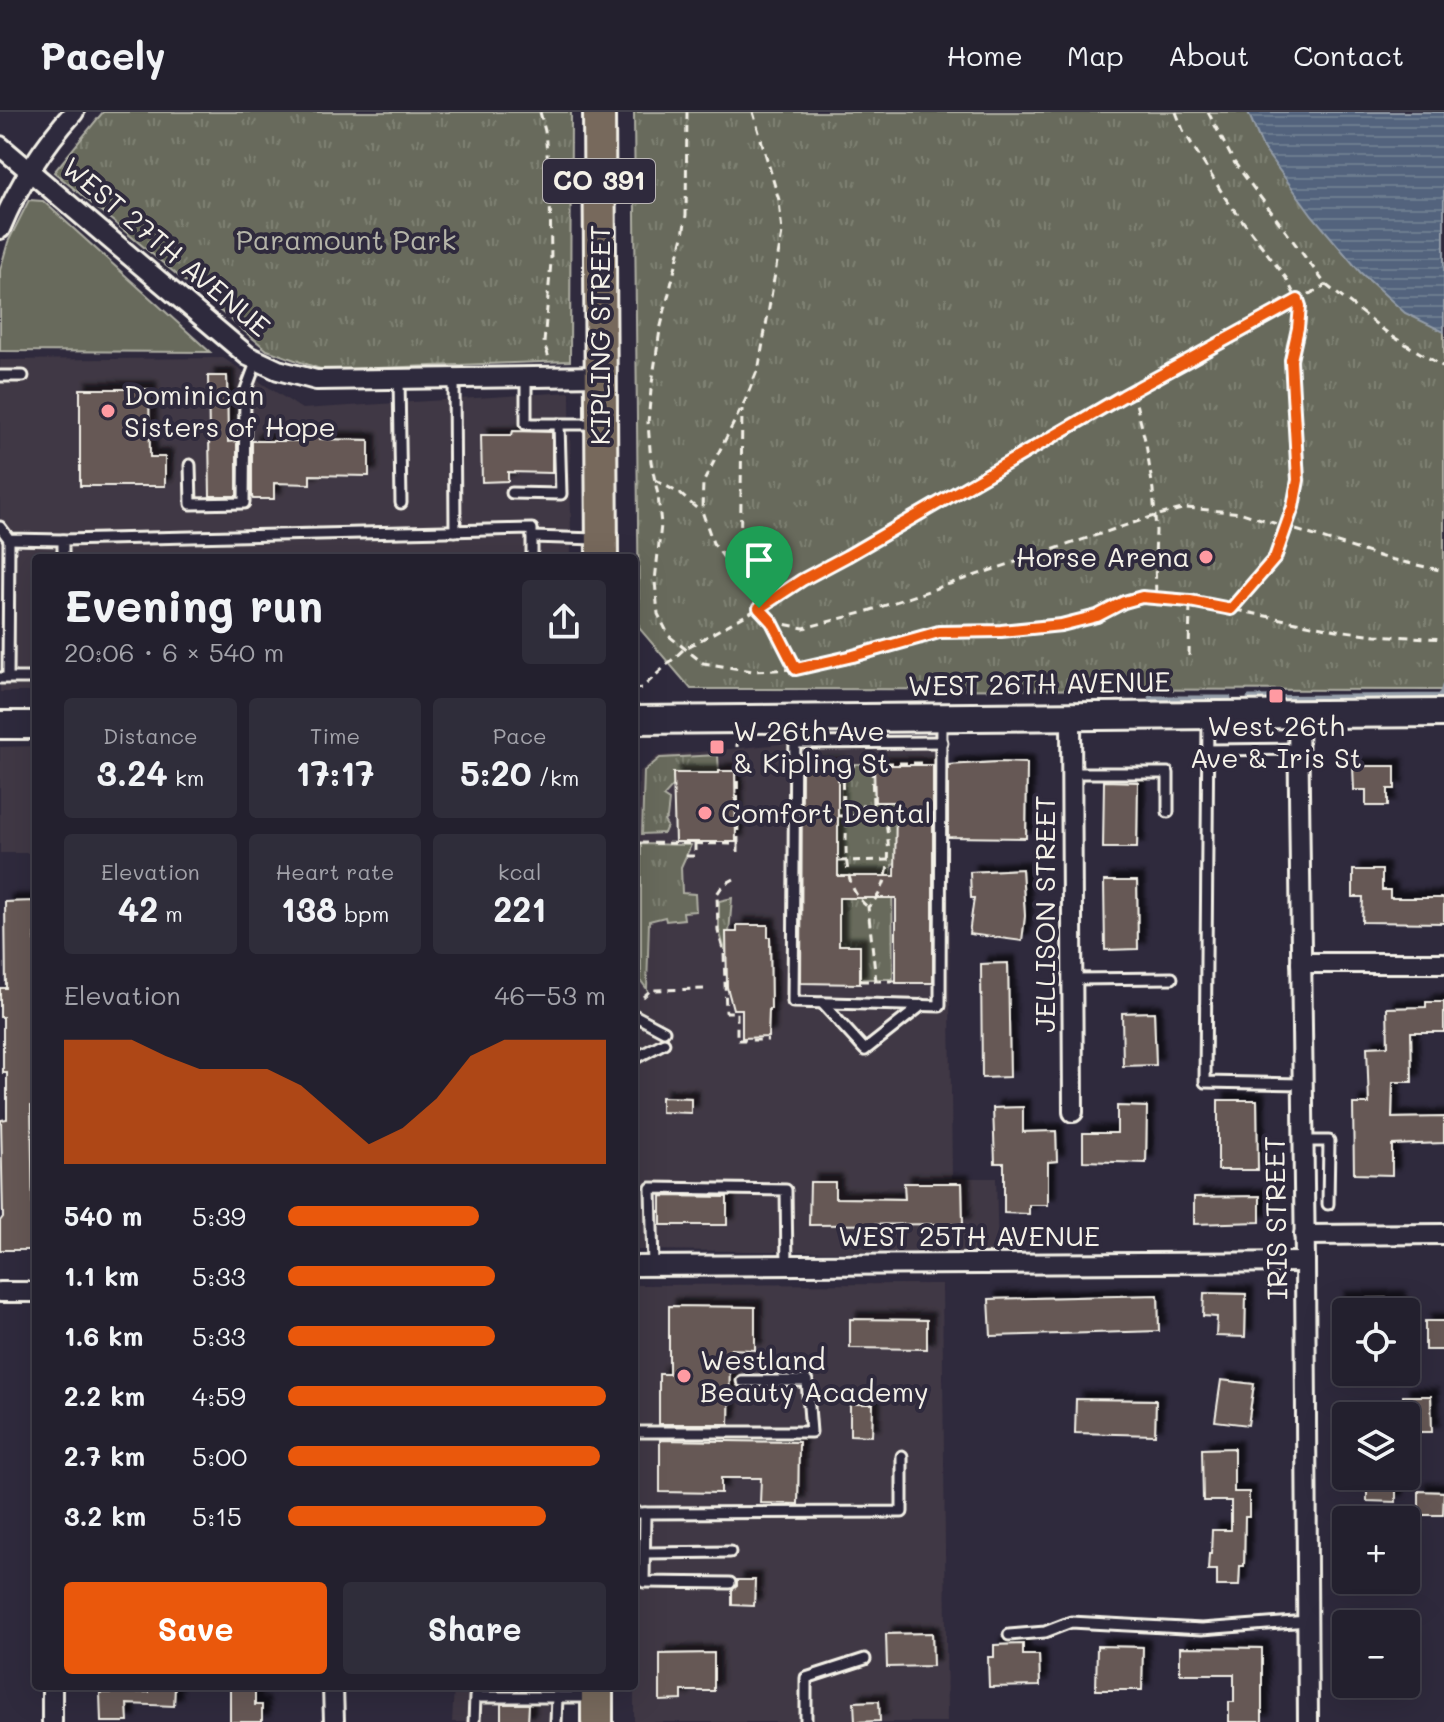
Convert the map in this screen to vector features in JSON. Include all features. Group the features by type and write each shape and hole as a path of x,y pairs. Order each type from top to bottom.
{"main road":[{"name":"KIPLING STREET","path":"599,112 602,549"}],"street":[{"path":"0,229 13,197 53,135 74,112"},
{"name":"WEST 27TH AVENUE","path":"0,146 248,356 278,370 316,380 601,376"},
{"name":"WEST 26TH AVENUE","path":"638,720 795,731 941,730 1071,716 1444,713"},
{"name":"IRIS STREET","path":"1298,714 1308,1722"},
{"name":"JELLISON STREET","path":"1071,716 1073,1112"},
{"path":"0,725 32,725"},
{"path":"1301,963 1444,963"},
{"path":"1304,1235 1444,1234"},
{"name":"WEST 25TH AVENUE","path":"644,1267 1305,1262"},
{"path":"0,1292 32,1292"},
{"path":"52,1690 52,1722"},
{"path":"333,1690 334,1722"}],"lane":[{"path":"190,465 191,504 244,503 245,392 257,360"},
{"path":"0,376 23,376"},
{"path":"526,376 526,424 601,424"},
{"path":"454,377 455,531"},
{"path":"399,379 401,503"},
{"path":"512,493 561,494 559,424"},
{"path":"0,527 9,539 4,678 32,678"},
{"path":"9,539 532,529 532,554"},
{"path":"532,537 602,549"},
{"path":"63,540 63,554"},
{"path":"1208,714 1205,1082 1303,1084"},
{"path":"795,731 793,1002 940,1006 941,730"},
{"path":"1208,750 1299,749"},
{"path":"1072,773 1168,773 1168,812"},
{"path":"1073,979 1172,978"},
{"path":"822,1003 865,1050 922,1005"},
{"path":"638,1017 664,1031"},
{"path":"638,1057 664,1043"},
{"path":"1303,1141 1329,1141 1328,1204"},
{"path":"644,1267 651,1188 786,1190 787,1266"},
{"path":"638,1432 811,1432 807,1381 742,1381"},
{"path":"730,1583 644,1582 645,1553 640,1513 902,1512 902,1456"},
{"path":"645,1553 730,1552"},
{"path":"1009,1635 1045,1632 1071,1622 1202,1629 1308,1621"},
{"path":"806,1722 806,1678 865,1659"},
{"path":"474,1722 475,1697 557,1697 597,1702"},
{"path":"556,1722 557,1697"}],"path":[{"path":"540,112 545,131 550,187 551,262 544,343 551,364"},
{"path":"687,112 686,215 660,330 648,423 661,525 655,581 658,614 669,636 703,663 752,671 796,669 939,632 1001,631 1061,625 1097,616 1142,597 1190,601 1337,630 1444,639"},
{"path":"753,112 779,200 782,233 759,366 743,406 703,483 702,513 713,543 772,622 796,669"},
{"path":"1176,112 1183,130 1226,199 1286,278 1300,306 1291,360 1298,480 1293,507 1275,558 1231,609"},
{"path":"1208,112 1234,162 1326,285 1390,335 1444,367"},
{"path":"638,688 684,649 1133,391 1326,285"},
{"path":"1133,391 1146,444 1154,516 1156,598"},
{"path":"740,581 743,406"},
{"path":"655,480 679,493 702,513"},
{"path":"772,622 804,628 862,613 1186,508 1242,513 1385,558 1444,571"},
{"path":"1189,656 1190,601"},
{"path":"737,743 738,856"},
{"path":"795,764 941,763"},
{"path":"872,765 873,806 847,806 843,806 842,766 872,765"},
{"path":"868,907 876,900 890,864 884,802"},
{"path":"847,806 846,869 860,900 868,907 876,981"},
{"path":"838,816 896,815"},
{"path":"639,843 738,844"},
{"path":"686,856 695,856 695,843"},
{"path":"839,861 896,860"},
{"path":"734,879 723,885 717,894 718,931 724,953 726,1012 737,1012 737,1040 768,1040"},
{"path":"860,981 896,981"},
{"path":"643,997 651,990 704,989"}],"shaded area":[{"path":"223,358 302,409 570,392 571,554 32,554 32,692 0,692 0,360"},
{"path":"947,740 952,1178 996,1178 998,1253 638,1250 639,772 658,756 780,744"},
{"path":"32,746 32,853 0,853 0,747"},
{"path":"942,1284 947,1722 634,1722 634,1690 638,1690 638,1285"},
{"path":"454,1690 564,1690 564,1722 452,1722"}],"green space":[{"name":"Paramount Park","path":"103,112 571,112 570,361 323,370 267,350 54,172"},
{"path":"634,112 1444,112 1444,690 691,689 639,628"},
{"path":"29,200 43,201 210,352 0,351 0,270 8,242"},
{"path":"718,755 719,773 673,773 674,785 663,797 669,801 664,833 642,834 644,771 660,758"},
{"path":"841,764 873,764 874,802 896,802 896,864 892,865 893,979 860,979 859,946 839,945 838,807 841,807"},
{"path":"641,844 691,845 681,867 682,893 695,894 696,911 683,912 684,919 666,921 665,917 649,921 647,989 641,981"},
{"path":"732,898 727,957 719,930 719,901"}],"water":[{"path":"1248,112 1444,112 1444,332 1405,313 1360,272 1312,215 1263,148"}],"building":[{"path":"208,376 227,376 228,442 237,441 237,496 210,496"},
{"path":"80,389 149,389 150,457 165,457 165,486 80,486"},
{"path":"513,431 552,432 552,473 508,472 508,481 482,482 481,435 512,435"},
{"path":"302,435 319,435 319,439 369,440 369,476 310,475 310,484 274,483 274,499 253,499 252,441 302,441"},
{"path":"1027,763 1026,838 948,837 948,765"},
{"path":"802,765 838,765 838,876 895,876 896,802 875,802 874,765 933,765 933,983 896,983 896,898 839,898 839,945 860,945 860,984 801,983"},
{"path":"1353,766 1395,766 1395,789 1388,789 1388,806 1366,806 1366,790 1354,790"},
{"name":"Comfort Dental","path":"735,771 736,842 675,842 673,773"},
{"path":"1104,781 1138,782 1137,848 1103,848"},
{"path":"1022,869 1025,916 1022,941 969,934 974,898 971,898 970,872"},
{"path":"1353,870 1382,870 1382,890 1390,890 1390,898 1444,898 1444,923 1362,922 1363,897 1353,897"},
{"path":"1104,881 1137,881 1138,949 1105,950"},
{"path":"32,901 32,1250 0,1250 0,1221 3,1217 1,1120 7,1119 7,1073 3,1073 3,1017 0,1017 0,988 6,988 5,902"},
{"path":"737,925 768,925 771,1009 768,1037 742,1038 742,1009 733,1009 727,987 726,932 737,932"},
{"path":"1008,963 1010,1077 982,1078 981,964"},
{"path":"1426,1002 1444,1002 1444,1032 1411,1032 1412,1082 1393,1082 1392,1118 1444,1117 1444,1143 1392,1145 1392,1175 1354,1174 1353,1104 1369,1104 1367,1047 1388,1046 1387,1008 1426,1007"},
{"path":"1154,1012 1156,1065 1123,1066 1122,1013"},
{"path":"661,1097 691,1098 691,1113 661,1112"},
{"path":"1218,1100 1257,1100 1258,1170 1218,1170"},
{"path":"1117,1106 1147,1107 1146,1163 1083,1161 1083,1133 1117,1133"},
{"path":"1023,1107 1023,1132 1056,1131 1057,1161 1048,1162 1048,1205 1029,1205 1029,1214 1004,1213 1004,1163 995,1163 993,1108"},
{"path":"810,1182 835,1182 835,1198 905,1199 904,1183 962,1183 963,1224 809,1225"},
{"path":"661,1196 727,1197 727,1225 661,1225"},
{"path":"1260,1196 1260,1222 1194,1224 1194,1197"},
{"path":"1204,1293 1246,1294 1245,1337 1216,1336 1217,1317 1203,1316"},
{"path":"1158,1295 1159,1331 991,1336 989,1299"},
{"path":"669,1306 755,1307 755,1350 730,1349 729,1424 659,1424 659,1374 669,1374"},
{"path":"850,1319 927,1320 927,1349 850,1348"},
{"path":"1425,1321 1444,1321 1444,1350 1425,1350"},
{"path":"1221,1380 1254,1384 1248,1425 1215,1421"},
{"path":"1403,1396 1431,1396 1432,1432 1420,1432 1420,1402 1403,1402"},
{"path":"1076,1399 1156,1400 1155,1435 1075,1433"},
{"path":"850,1404 873,1404 872,1436 850,1435"},
{"path":"660,1440 799,1442 798,1504 760,1503 761,1478 721,1478 721,1493 660,1492"},
{"path":"1234,1448 1234,1492 1249,1492 1244,1566 1240,1566 1239,1586 1217,1586 1217,1570 1208,1570 1212,1530 1231,1530 1231,1501 1203,1501 1202,1449"},
{"path":"1367,1490 1396,1490 1396,1502 1367,1501"},
{"path":"1419,1491 1444,1492 1443,1515 1420,1515"},
{"path":"737,1580 755,1580 754,1606 732,1605 732,1590 737,1586"},
{"path":"932,1633 933,1666 887,1667 886,1634"},
{"path":"1023,1644 1023,1655 1039,1655 1040,1686 989,1687 988,1657 994,1657 994,1645"},
{"path":"1097,1646 1143,1647 1142,1690 1096,1690"},
{"path":"1180,1647 1262,1648 1262,1722 1229,1722 1229,1702 1234,1702 1234,1674 1180,1674"},
{"path":"714,1653 714,1691 682,1691 682,1700 660,1701 660,1654"},
{"path":"175,1690 174,1706 127,1704 128,1722 101,1722 100,1693"},
{"path":"230,1690 255,1690 255,1705 262,1705 262,1722 230,1722"},
{"path":"879,1701 880,1721 855,1722 854,1702"},
{"path":"501,1704 529,1704 528,1722 501,1722"}],"waterway":[{"path":"1249,698 1441,696 1444,686"},
{"path":"1150,698 1229,698"}],"place":[{"name":"Dominican Sisters of Hope","path":"108,411"},
{"name":"Horse Arena","path":"1206,557"},
{"name":"West 26th Ave & Iris St","path":"1276,696"},
{"name":"W 26th Ave & Kipling St","path":"717,747"},
{"name":"Comfort Dental","path":"705,813"},
{"name":"Westland Beauty Academy","path":"684,1376"}],"route":[{"path":"1298,300 1298,328 1291,360 1298,480 1293,507 1275,558 1231,609 1190,601 1142,597 1097,616 1061,625 1001,631 939,632 796,669 772,622 759,608 802,580 1123,396 1298,300"}]}
